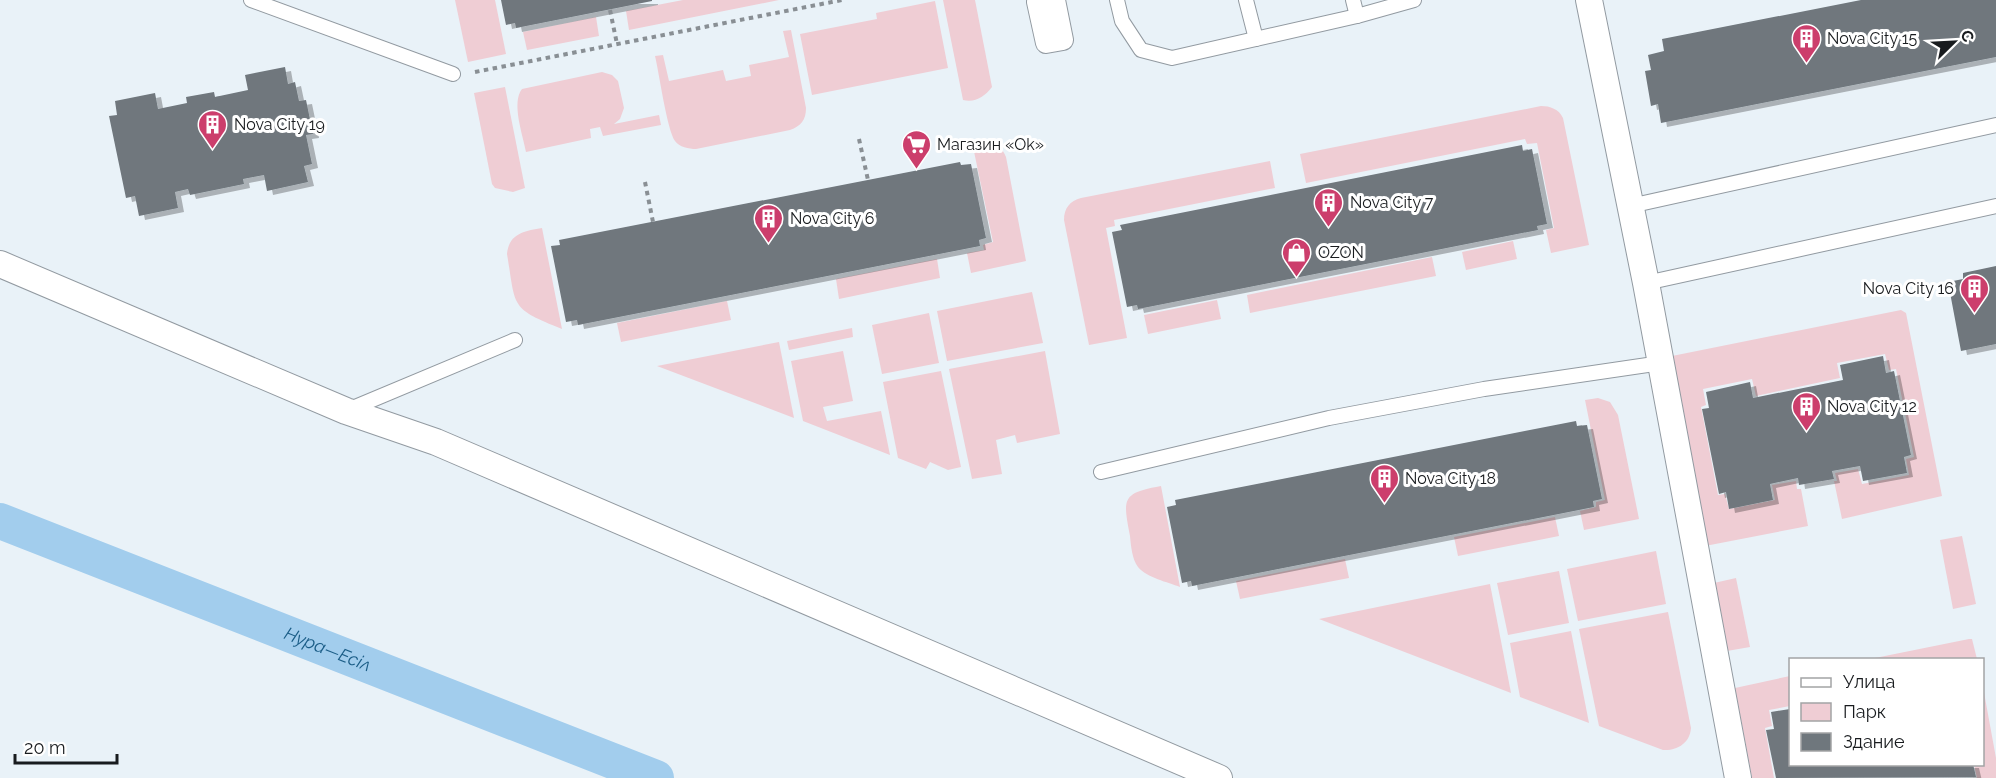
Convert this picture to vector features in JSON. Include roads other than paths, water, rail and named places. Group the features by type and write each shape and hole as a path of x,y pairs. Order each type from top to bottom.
{"street":[{"path":"1049,0 1038,2 1046,43 1063,40 1055,0"},
{"path":"1589,0 1646,283 1738,778"},
{"path":"0,264 346,411 447,446 1219,778"}],"lane":[{"path":"251,0 453,74"},
{"path":"1117,0 1122,21 1141,50 1172,58 1357,16 1414,0"},
{"path":"1246,0 1256,39"},
{"path":"1353,0 1357,16"},
{"path":"1630,206 1996,125"},
{"path":"1646,283 1996,206"},
{"path":"346,411 515,340"},
{"path":"1101,472 1329,418 1484,389 1661,363"}],"waterway":[{"name":"Нура—Есіл","path":"0,521 656,778"}],"place":[{"name":"Nova City 15","path":"1806,64"},
{"name":"Nova City 19","path":"213,150"},
{"name":"Магазин «Ok»","path":"916,170"},
{"name":"Nova City 7","path":"1329,228"},
{"name":"Nova City 6","path":"769,244"},
{"name":"OZON","path":"1297,278"},
{"name":"Nova City 16","path":"1975,314"},
{"name":"Nova City 12","path":"1806,432"},
{"name":"Nova City 18","path":"1384,504"}]}
